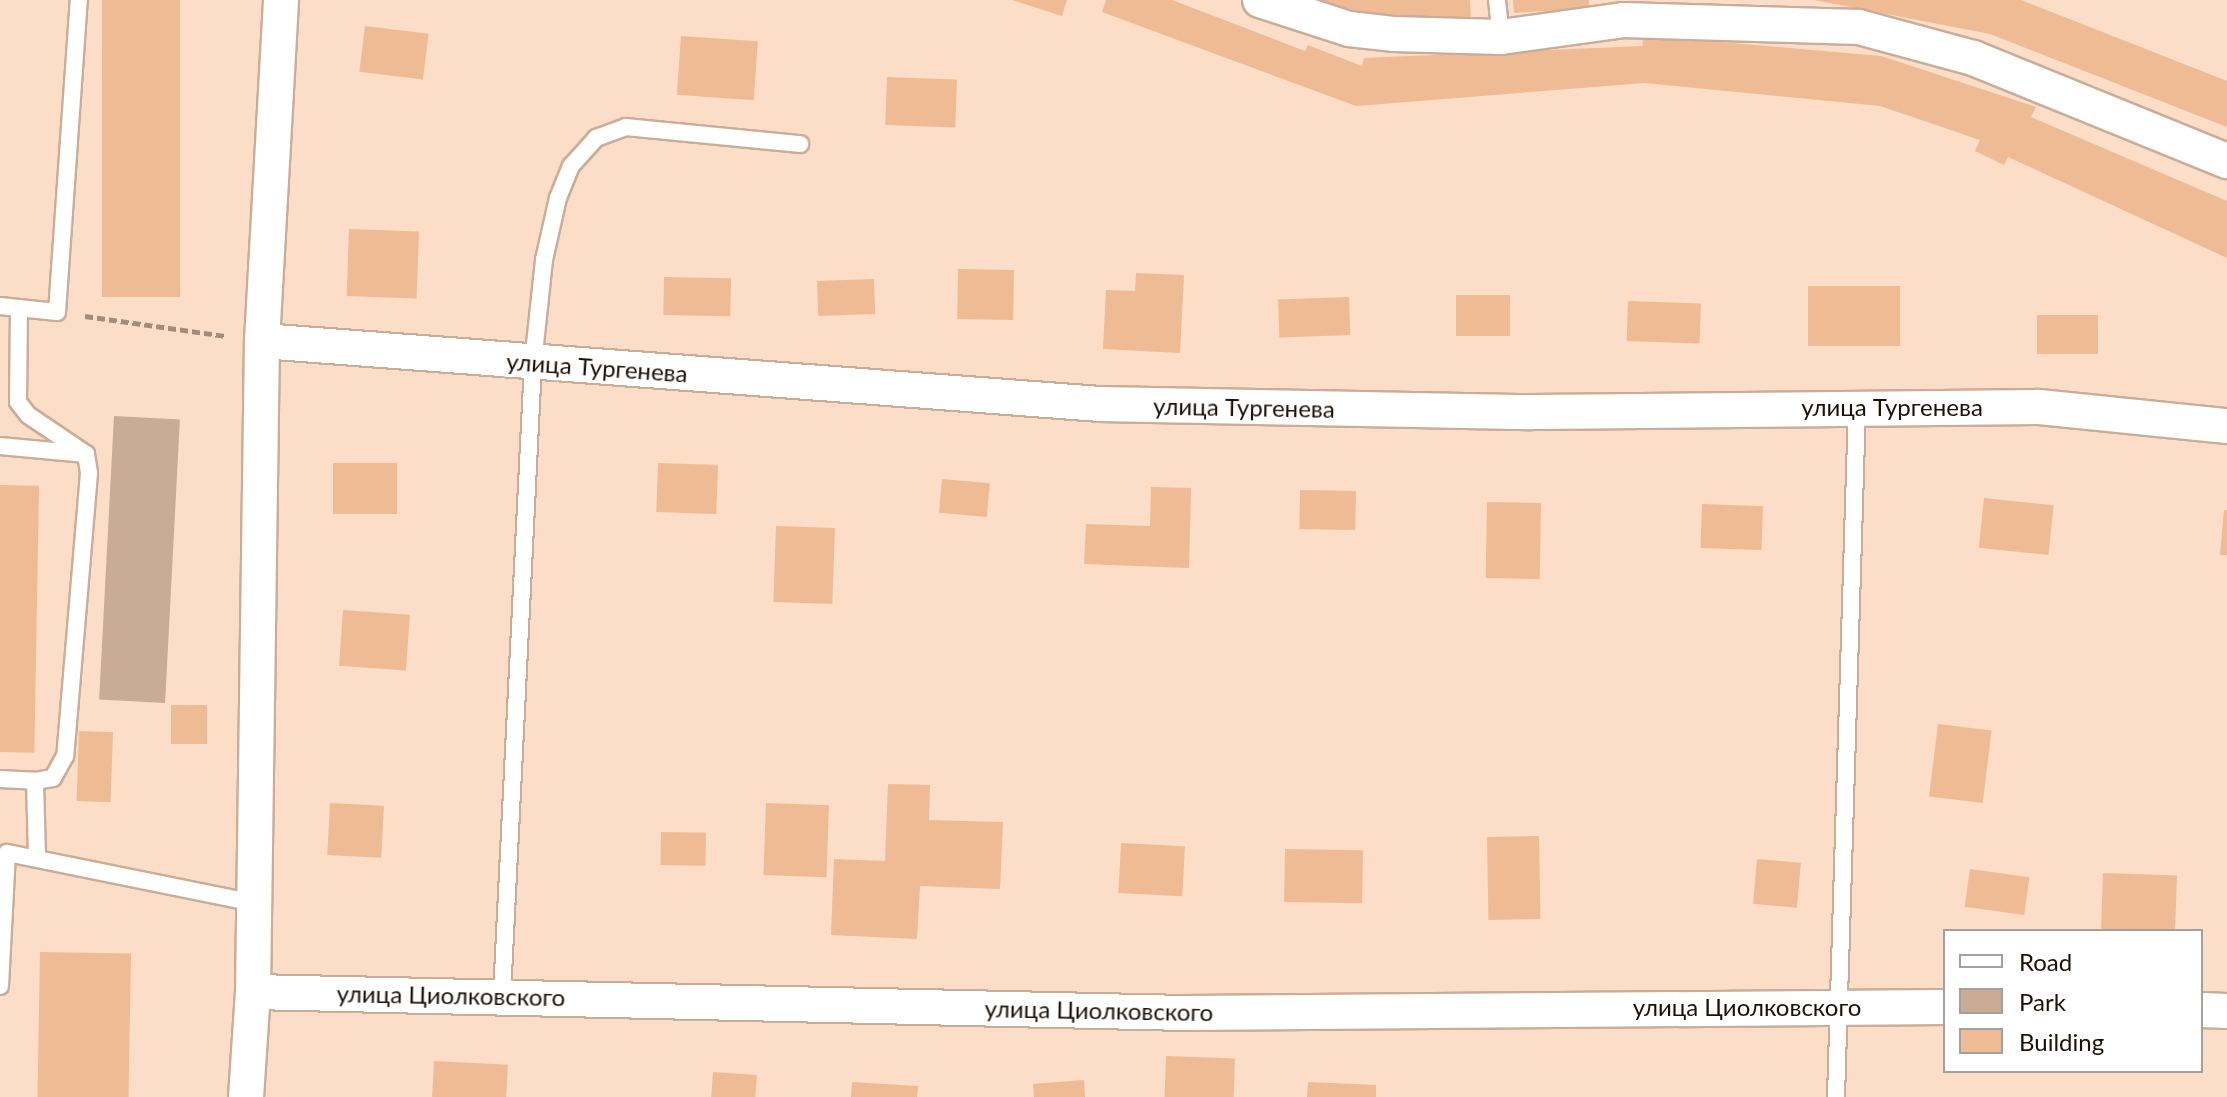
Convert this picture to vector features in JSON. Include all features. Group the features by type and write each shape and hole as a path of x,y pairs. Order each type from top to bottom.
{"street":[{"path":"246,1097 253,992 251,902 262,341 281,0"},
{"path":"1260,0 1349,29 1501,37 1623,10 1859,27 1973,58 2227,161"},
{"name":"улица Тургенева","path":"262,341 1100,404 1531,412 1857,406 2039,407 2227,426"},
{"name":"улица Циолковского","path":"253,992 502,995 1186,1013 1943,1007"},
{"path":"2203,1010 2227,1011"}],"lane":[{"path":"0,306 57,312 79,0"},
{"path":"1497,0 1501,37"},
{"path":"502,995 533,363 544,260 558,198 571,166 596,138 626,127 653,127 800,144"},
{"path":"19,308 18,402 28,415 86,454"},
{"path":"1836,1097 1842,1006 1857,406"},
{"path":"0,446 86,454"},
{"path":"0,779 35,781 53,778 65,756 86,454"},
{"path":"35,781 37,855"},
{"path":"0,986 7,853 37,855 251,902"}],"path":[{"path":"57,312 262,341"}],"green space":[{"path":"114,416 180,419 165,703 99,700"}],"building":[{"path":"102,0 180,0 180,297 102,297"},
{"path":"1012,0 1067,0 1062,16"},
{"path":"1106,0 1172,0 1305,51 1308,45 1362,66 1364,58 1643,46 1642,35 1881,56 2036,107 2031,117 2227,201 2227,258 2008,157 2004,165 1975,151 1980,140 1880,106 1644,83 1356,106 1102,12"},
{"path":"1317,0 1470,0 1471,22 1378,16"},
{"path":"1513,0 1589,0 1589,8 1514,13"},
{"path":"1814,0 2021,0 2227,81 2227,127 1990,34"},
{"path":"365,26 429,34 423,79 359,72"},
{"path":"681,36 758,41 754,100 677,95"},
{"path":"887,77 957,79 955,127 885,125"},
{"path":"349,229 419,231 417,298 347,296"},
{"path":"958,269 1014,270 1013,320 957,319"},
{"path":"1136,273 1184,275 1180,353 1103,349 1106,290 1135,291"},
{"path":"664,277 731,278 730,316 663,315"},
{"path":"874,279 875,314 818,316 817,281"},
{"path":"1808,286 1900,286 1900,346 1808,346"},
{"path":"1456,295 1510,295 1510,336 1456,336"},
{"path":"1349,297 1350,335 1279,337 1278,299"},
{"path":"1628,301 1701,304 1700,344 1627,341"},
{"path":"2037,315 2098,315 2098,354 2037,354"},
{"path":"333,463 397,463 397,514 333,514"},
{"path":"658,463 718,465 716,514 656,512"},
{"path":"942,479 990,483 987,517 939,513"},
{"path":"0,485 39,486 34,753 0,752"},
{"path":"1151,487 1191,488 1189,568 1084,564 1086,524 1150,526"},
{"path":"1300,490 1356,491 1355,530 1299,529"},
{"path":"1984,498 2054,505 2048,555 1979,548"},
{"path":"1487,502 1541,503 1540,579 1486,578"},
{"path":"1702,504 1763,506 1761,550 1700,548"},
{"path":"2224,510 2227,510 2227,555 2220,555"},
{"path":"776,526 835,528 832,604 773,602"},
{"path":"343,610 410,615 406,671 339,666"},
{"path":"171,705 207,705 207,744 171,744"},
{"path":"1938,724 1992,731 1983,803 1929,796"},
{"path":"79,731 113,732 111,802 77,801"},
{"path":"888,784 930,785 929,820 1003,822 1000,889 920,886 917,939 831,935 834,859 885,861"},
{"path":"330,803 384,806 381,858 327,855"},
{"path":"766,803 829,805 826,877 763,875"},
{"path":"661,832 706,833 705,866 660,865"},
{"path":"1539,836 1540,919 1488,920 1487,837"},
{"path":"1121,843 1185,846 1182,896 1118,893"},
{"path":"1285,849 1363,850 1362,903 1284,902"},
{"path":"1757,859 1801,863 1797,908 1753,904"},
{"path":"1970,869 2029,877 2024,915 1965,907"},
{"path":"2103,873 2177,876 2175,929 2101,929"},
{"path":"40,952 131,954 128,1097 37,1097"},
{"path":"1166,1056 1235,1058 1234,1097 1165,1097"},
{"path":"434,1061 508,1065 506,1097 432,1097"},
{"path":"713,1072 757,1075 755,1097 711,1097"},
{"path":"1084,1080 1085,1097 1034,1097 1033,1084"},
{"path":"852,1082 918,1086 917,1097 851,1097"},
{"path":"1308,1082 1376,1085 1376,1097 1307,1097"}]}
